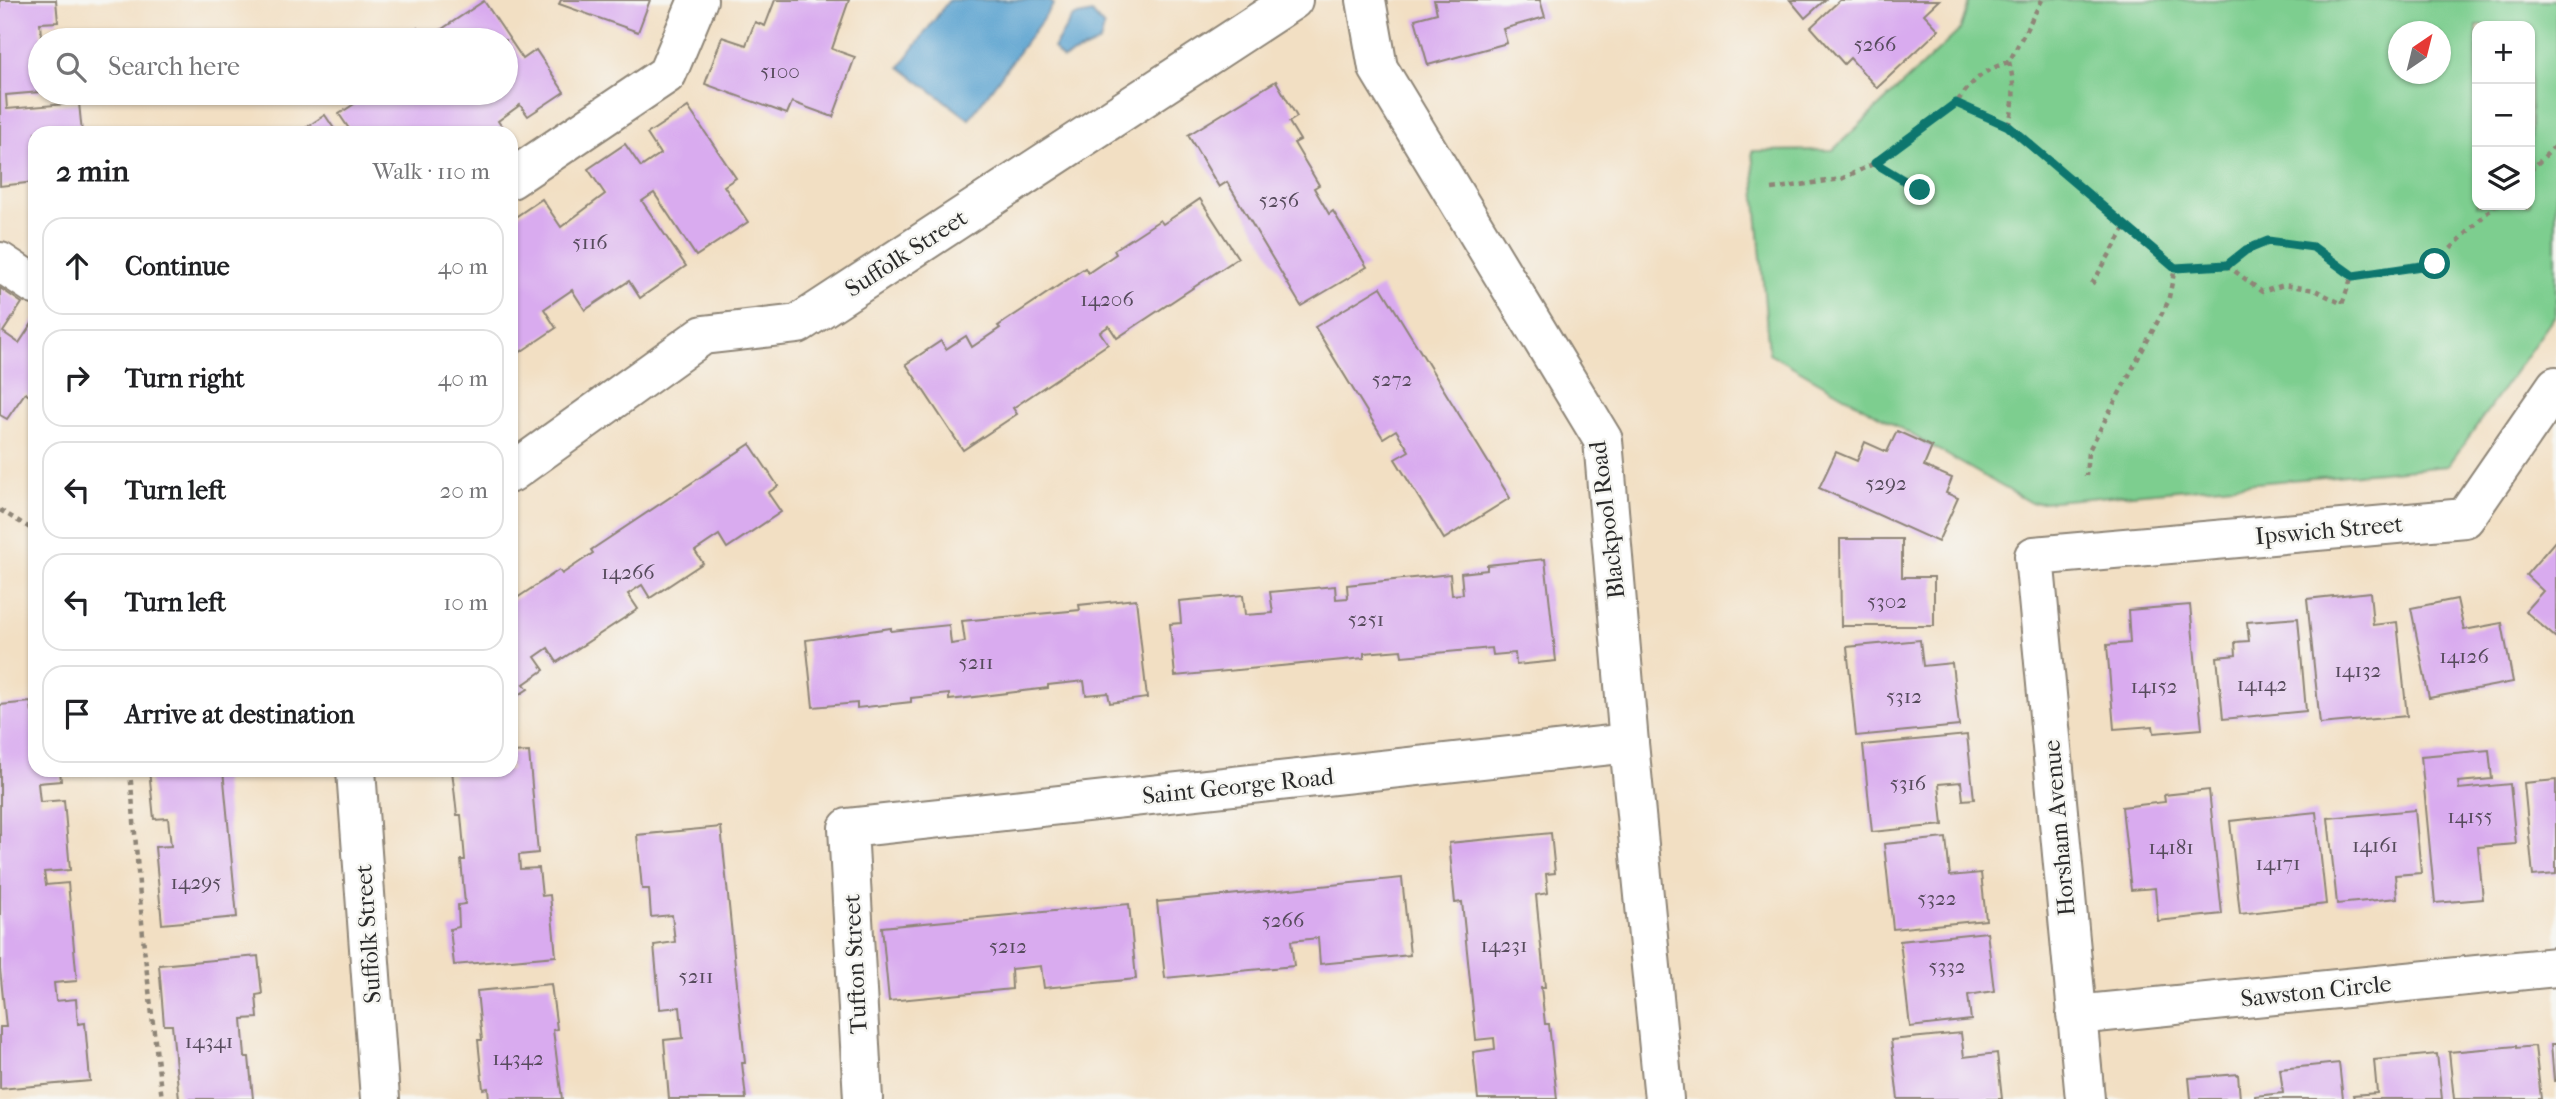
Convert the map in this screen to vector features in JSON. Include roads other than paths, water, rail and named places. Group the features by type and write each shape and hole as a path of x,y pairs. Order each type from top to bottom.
{"street":[{"path":"518,174 667,74 698,0"},
{"name":"Suffolk Street","path":"518,468 703,335 797,324 1293,0"},
{"name":"Blackpool Road","path":"1366,0 1378,68 1603,439 1664,1099"},
{"path":"0,262 28,280"},
{"name":"Ipswich Street","path":"2034,556 2465,518 2556,386"},
{"name":"Horsham Avenue","path":"2034,556 2085,1099"},
{"name":"Saint George Road","path":"848,828 1629,743"},
{"name":"Suffolk Street","path":"357,777 380,1099"},
{"name":"Tufton Street","path":"848,828 863,1099"},
{"name":"Sawston Circle","path":"2076,1015 2556,967"}],"water":[{"path":"949,0 1048,0 1054,4 969,119 900,67"},
{"path":"1092,13 1104,27 1100,42 1063,59 1053,48 1073,17"}]}
